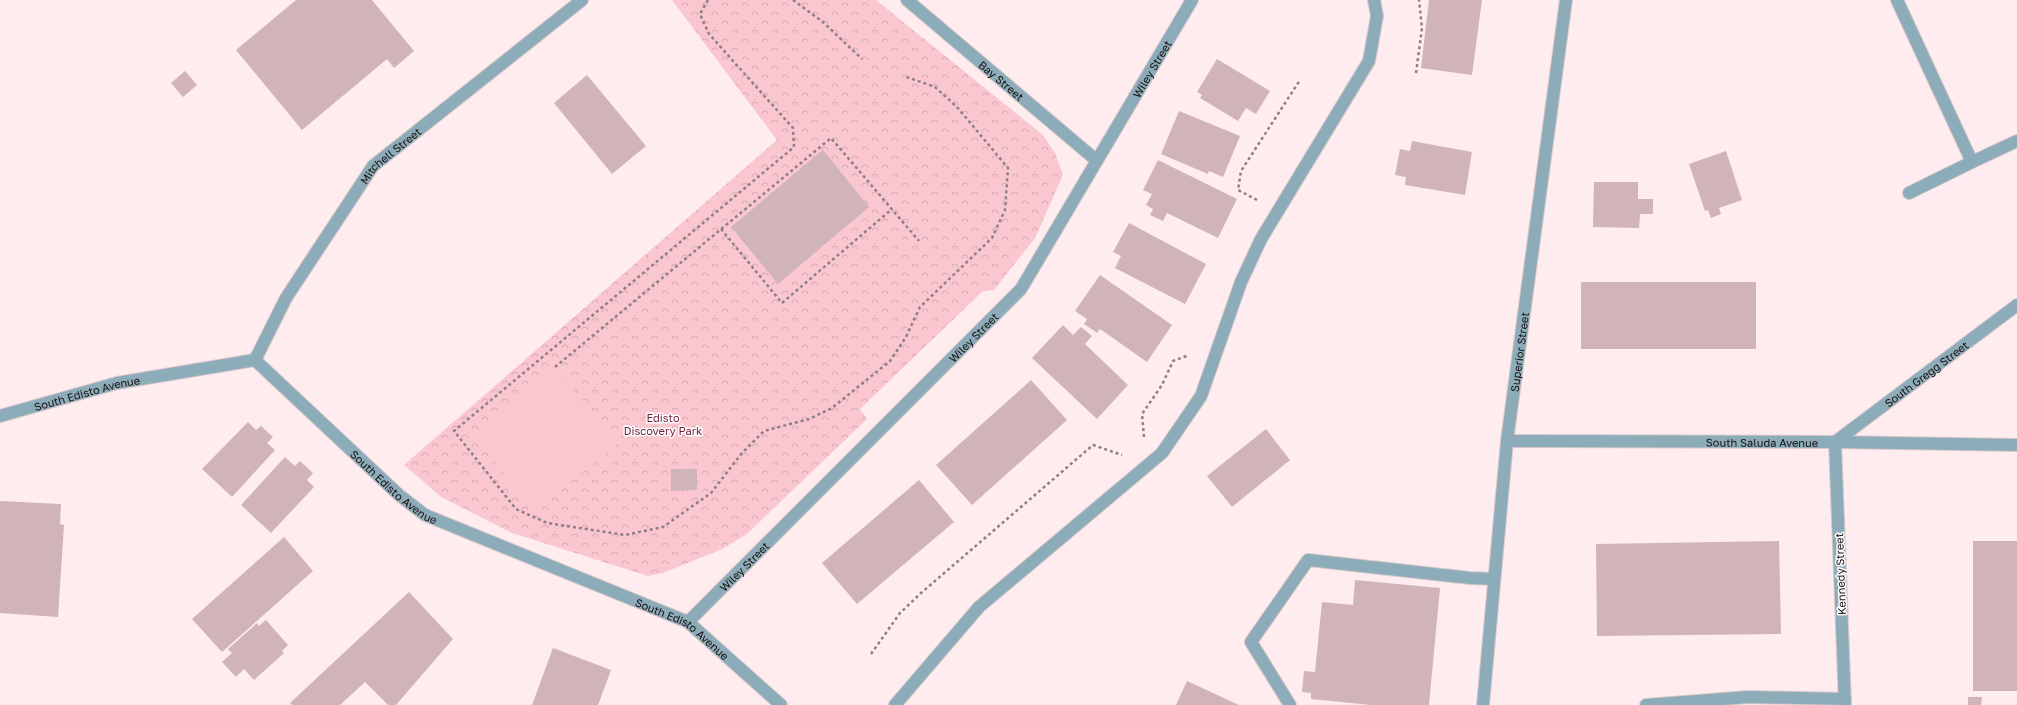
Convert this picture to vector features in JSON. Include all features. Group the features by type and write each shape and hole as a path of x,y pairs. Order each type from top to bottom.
{"street":[{"name":"Mitchell Street","path":"255,360 286,298 373,166 582,0"},
{"name":"Bay Street","path":"906,0 1096,160"},
{"name":"Wiley Street","path":"688,622 1021,289 1192,0"},
{"path":"895,705 979,607 1162,453 1201,396 1241,282 1261,239 1369,62 1377,16 1374,0"},
{"name":"Superior Street","path":"1483,705 1507,441 1566,0"},
{"path":"1898,0 1972,162"},
{"path":"1909,193 2017,141"},
{"name":"South Gregg Street","path":"1835,442 2017,305"},
{"name":"South Edisto Avenue","path":"0,416 118,383 255,360 399,495 425,515 688,622 781,705"},
{"name":"South Saluda Avenue","path":"1507,441 1835,442 2017,445"},
{"name":"Kennedy Street","path":"1835,442 1845,702"},
{"path":"1290,705 1251,642 1308,560 1470,578 1494,579"},
{"path":"1646,705 1748,697 1845,702"}],"path":[{"path":"708,0 700,14 709,34 793,128 794,147 454,431 516,509 547,523 625,535 662,527 711,493 742,453 764,430 809,419 832,408 890,361 906,337 920,306 992,238 1006,210 1008,168 957,107 935,87 904,76"},
{"path":"793,0 823,22 862,59"},
{"path":"1416,73 1422,28 1419,0"},
{"path":"1260,202 1238,190 1241,171 1300,80"},
{"path":"555,367 831,138 919,241"},
{"path":"721,229 782,303 892,209"},
{"path":"1144,438 1142,414 1162,385 1173,360 1193,353"},
{"path":"871,654 900,614 921,593 1093,445 1128,457"}],"green space":[{"name":"Edisto Discovery Park","path":"672,0 876,0 1043,135 1055,153 1063,175 1035,238 994,290 983,291 860,409 867,419 747,534 722,549 663,573 648,576 512,533 441,497 404,465 777,140"},
{"path":"555,367 617,444 535,511 473,434"}],"building":[{"path":"296,0 372,0 414,51 394,68 387,59 302,130 236,50"},
{"path":"1429,0 1482,0 1472,75 1421,68"},
{"path":"1217,59 1270,91 1256,114 1246,108 1238,121 1200,98 1202,95 1197,92"},
{"path":"185,71 197,85 183,97 171,83"},
{"path":"587,75 646,146 612,174 554,103"},
{"path":"1179,111 1240,136 1223,177 1209,171 1208,174 1161,154"},
{"path":"1412,141 1472,152 1465,195 1405,185 1406,177 1395,175 1400,149 1410,151"},
{"path":"823,150 869,207 778,284 731,227"},
{"path":"1726,151 1742,200 1719,208 1721,214 1711,218 1708,210 1705,211 1689,164"},
{"path":"1158,160 1237,199 1218,238 1167,213 1163,221 1150,215 1153,209 1146,205 1152,194 1143,190"},
{"path":"1594,182 1638,182 1638,199 1653,199 1653,214 1640,214 1639,228 1593,227"},
{"path":"1129,223 1206,264 1185,304 1115,268 1121,256 1113,252"},
{"path":"1100,275 1172,325 1147,362 1100,329 1097,333 1084,324 1087,319 1075,311"},
{"path":"1581,282 1756,282 1756,349 1581,349"},
{"path":"1063,325 1073,335 1081,327 1092,336 1085,344 1128,385 1097,419 1032,358"},
{"path":"1031,380 1067,420 972,505 936,465"},
{"path":"248,422 256,430 261,426 273,437 267,443 275,450 232,497 202,469"},
{"path":"1266,429 1290,460 1232,507 1207,476"},
{"path":"285,457 295,466 300,461 313,473 307,480 314,487 271,533 241,505"},
{"path":"671,469 697,469 697,490 671,491"},
{"path":"919,480 954,522 857,604 822,563"},
{"path":"0,501 61,504 60,524 64,525 58,617 0,613"},
{"path":"284,537 313,571 222,652 192,619"},
{"path":"1779,541 1781,634 1597,636 1596,544"},
{"path":"1973,541 2017,541 2017,691 1973,691"},
{"path":"1355,580 1440,588 1429,705 1371,705 1311,699 1311,693 1302,692 1304,671 1315,672 1322,602 1353,605"},
{"path":"409,592 453,639 396,705 388,705 365,682 340,705 292,705 290,703"},
{"path":"266,620 288,645 282,651 284,653 254,680 244,669 236,677 222,662 232,653 228,649 257,623 259,626"},
{"path":"553,648 611,670 598,705 532,705"},
{"path":"1187,681 1239,705 1176,705"},
{"path":"1968,697 1982,697 1981,705 1968,705"}]}
